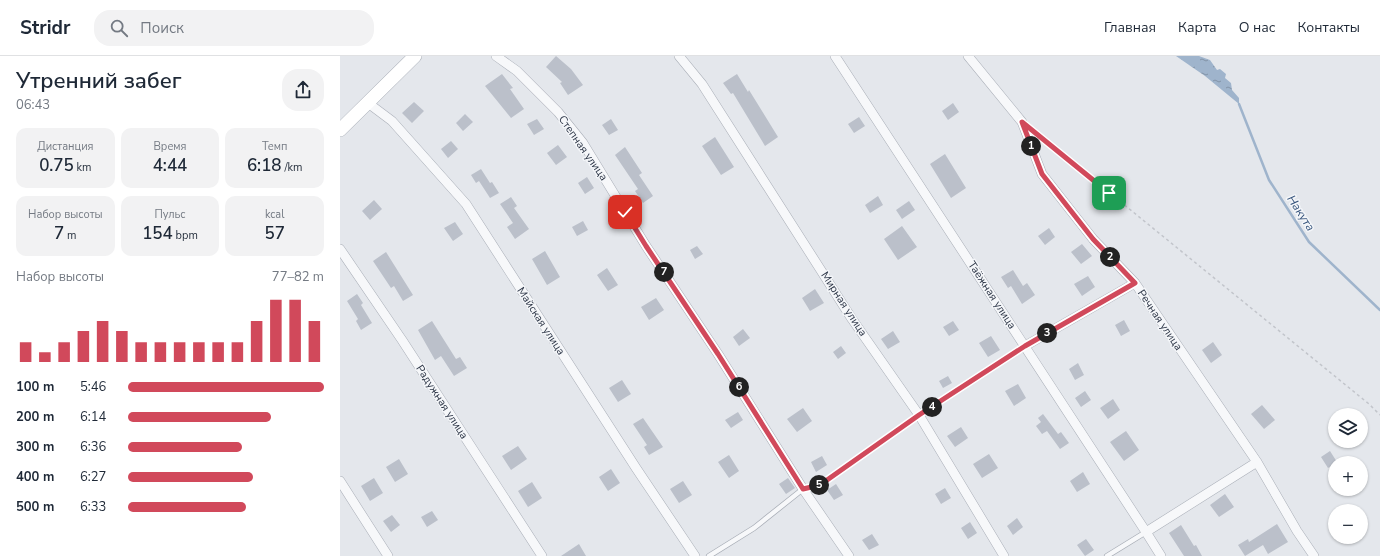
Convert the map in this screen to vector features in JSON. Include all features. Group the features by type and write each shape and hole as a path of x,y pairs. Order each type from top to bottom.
{"street":[{"path":"340,130 415,56"},
{"name":"Степная улица","path":"496,56 516,70 558,112 583,143 646,246 718,354 803,489 849,556"},
{"name":"Мирная улица","path":"679,56 702,84 852,319 919,415 1004,556"},
{"name":"Таёжная улица","path":"835,56 1161,556"},
{"name":"Речная улица","path":"968,56 1022,122 1042,174 1093,239 1135,283 1257,462 1297,531 1314,556"},
{"name":"Майская улица","path":"368,103 392,121 466,204 632,462 695,556"},
{"name":"Радужная улица","path":"340,249 402,340 542,556"},
{"path":"1025,346 1135,283"},
{"path":"1146,532 1257,462"},
{"path":"340,481 388,556"}],"lane":[{"path":"709,556 754,528 803,489 820,485 919,415 1025,346"},
{"path":"1107,556 1146,532"}],"path":[{"path":"1022,122 1369,404 1380,415"}],"water":[{"path":"1176,56 1199,56 1210,60 1217,70 1220,69 1226,74 1225,78 1231,83 1232,90 1239,98 1239,104 1205,76"}],"building":[{"path":"556,56 571,69 583,85 568,95 560,83 562,82 546,67"},
{"path":"502,74 513,88 510,89 524,109 511,118 485,86"},
{"path":"737,74 748,92 749,90 778,137 765,146 733,93 731,94 723,83"},
{"path":"414,102 424,111 412,123 402,113"},
{"path":"953,103 959,112 948,120 942,111"},
{"path":"465,114 473,122 463,131 456,123"},
{"path":"859,117 865,126 854,133 848,124"},
{"path":"537,119 544,129 534,135 527,124"},
{"path":"611,119 618,130 609,135 602,125"},
{"path":"715,137 734,167 721,175 702,146"},
{"path":"451,141 458,149 448,158 441,149"},
{"path":"558,145 567,157 556,165 547,153"},
{"path":"625,147 642,173 639,175 653,196 643,203 635,191 638,189 615,155"},
{"path":"945,154 966,188 951,198 930,164"},
{"path":"481,169 499,193 490,198 479,181 476,183 471,175"},
{"path":"587,177 594,188 585,194 578,183"},
{"path":"878,196 883,205 870,213 865,205"},
{"path":"511,197 517,206 514,208 529,229 515,239 507,227 513,223 500,204"},
{"path":"374,200 382,209 370,220 362,211"},
{"path":"909,201 915,210 902,219 896,210"},
{"path":"583,221 588,230 577,236 572,227"},
{"path":"455,222 463,234 453,241 444,228"},
{"path":"902,226 917,247 898,260 884,239"},
{"path":"1049,228 1055,237 1045,245 1038,236"},
{"path":"1082,244 1092,256 1081,264 1071,252"},
{"path":"697,246 703,254 695,259 690,250"},
{"path":"545,251 560,277 547,285 532,259"},
{"path":"386,252 413,295 403,301 394,286 391,288 373,261"},
{"path":"607,268 618,285 608,291 597,275"},
{"path":"1013,270 1023,286 1027,283 1035,295 1022,304 1011,286 1008,288 1001,277"},
{"path":"1088,276 1095,287 1082,296 1074,284"},
{"path":"815,289 824,303 810,311 802,298"},
{"path":"357,294 363,303 361,305 372,323 361,330 356,321 358,319 347,301"},
{"path":"656,298 664,310 649,320 641,307"},
{"path":"1124,320 1130,331 1121,336 1115,325"},
{"path":"432,321 456,359 460,357 467,368 454,376 441,356 435,360 418,330"},
{"path":"953,321 959,330 949,336 943,327"},
{"path":"743,329 750,338 739,346 733,337"},
{"path":"893,331 900,342 888,349 881,339"},
{"path":"991,336 1000,350 988,357 979,343"},
{"path":"1213,342 1222,355 1211,363 1202,350"},
{"path":"841,346 846,353 838,359 833,352"},
{"path":"1078,363 1084,375 1075,380 1069,369"},
{"path":"948,376 952,383 943,388 939,381"},
{"path":"622,380 631,394 618,402 609,388"},
{"path":"1018,384 1026,398 1014,406 1005,391"},
{"path":"1085,391 1091,400 1081,407 1075,398"},
{"path":"1113,399 1120,410 1108,419 1100,408"},
{"path":"1262,405 1275,420 1264,429 1251,414"},
{"path":"803,408 812,421 797,432 787,419"},
{"path":"738,412 743,420 731,428 725,420"},
{"path":"1043,414 1058,434 1061,432 1069,443 1060,449 1047,431 1042,434 1036,426 1041,422 1038,418"},
{"path":"643,418 663,447 649,455 644,447 647,445 633,424"},
{"path":"961,427 968,438 955,447 947,436"},
{"path":"1126,431 1139,450 1124,461 1110,442"},
{"path":"518,446 527,459 511,470 502,456"},
{"path":"1330,451 1333,456 1328,456 1328,468 1321,457"},
{"path":"989,454 998,468 982,478 973,464"},
{"path":"729,455 739,471 729,478 718,462"},
{"path":"822,456 827,465 816,472 811,462"},
{"path":"399,459 408,474 395,482 386,467"},
{"path":"611,469 620,483 608,491 599,477"},
{"path":"1083,472 1090,484 1077,492 1070,481"},
{"path":"374,478 383,493 370,501 361,486"},
{"path":"788,478 795,488 786,494 779,484"},
{"path":"683,481 692,495 679,503 670,489"},
{"path":"532,482 542,498 528,507 518,491"},
{"path":"836,484 843,495 834,500 827,490"},
{"path":"945,488 951,498 941,504 935,494"},
{"path":"1225,494 1234,507 1219,517 1210,505"},
{"path":"432,511 438,520 427,527 421,517"},
{"path":"392,515 400,525 391,532 383,521"},
{"path":"1017,518 1023,527 1013,535 1007,526"},
{"path":"970,522 977,533 968,539 961,528"},
{"path":"1277,524 1288,542 1268,554 1263,545 1245,556 1238,545 1248,539 1249,542"},
{"path":"1181,525 1194,546 1196,545 1202,556 1184,556 1169,533"},
{"path":"872,534 879,545 869,550 862,540"},
{"path":"1086,539 1094,550 1085,556 1077,545"},
{"path":"579,544 586,556 561,556"}],"waterway":[{"name":"Накута","path":"1239,104 1269,180 1309,242 1380,310"}],"route":[{"path":"625,212 718,354 803,489 820,485 919,415 1025,346 1135,283 1093,239 1042,174 1022,122 1109,193"}]}
